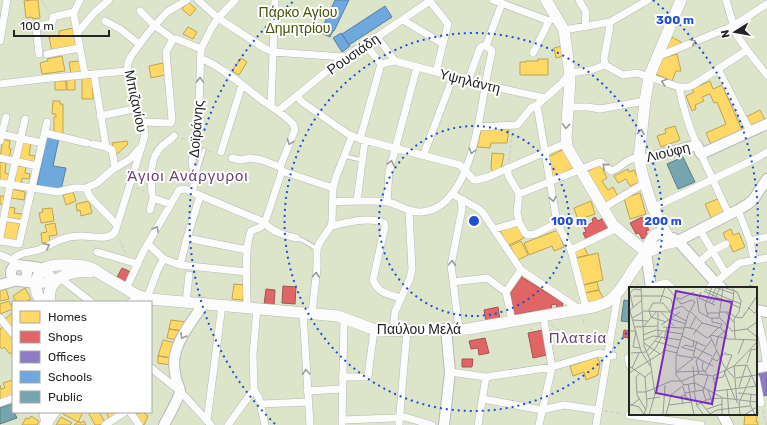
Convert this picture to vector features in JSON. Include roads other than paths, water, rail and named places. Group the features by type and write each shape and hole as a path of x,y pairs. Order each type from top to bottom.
{"main road":[{"path":"546,0 553,19 564,30 570,73 567,147 603,208 617,228 646,252 655,249 666,239"},
{"path":"666,239 653,208 639,158 649,77 681,0"},
{"path":"666,239 678,241"},
{"name":"Παύλου Μελά","path":"43,269 50,266 81,265 102,274 126,289 139,300 204,303 338,316 374,330 393,331 479,327 543,315 583,312 605,303 612,298 646,252"},
{"path":"41,301 37,293 36,283 43,269"},
{"name":"Παύλου Μελά","path":"57,280 71,274 82,272 102,274"},
{"path":"50,301 50,292 57,280"},
{"path":"47,422 53,413"},
{"path":"47,422 57,413"}],"street":[{"path":"0,42 7,0"},
{"path":"80,0 74,12 74,16 85,75"},
{"path":"77,33 95,12 109,0"},
{"name":"Μπιζανίου","path":"116,229 145,135 143,122 127,71 128,63 139,44 154,25 167,12 187,0"},
{"path":"198,0 218,18 264,48 273,52 344,57"},
{"path":"140,11 154,25 172,39 177,39 201,49 218,18 235,0"},
{"path":"271,106 275,0"},
{"path":"430,0 448,24 436,72"},
{"name":"Ρουσιάδη","path":"278,111 344,57 378,37 430,0"},
{"path":"493,0 553,19 533,53"},
{"path":"579,0 586,12 585,27"},
{"path":"564,30 610,22 648,0"},
{"path":"726,0 736,34 767,75"},
{"path":"486,46 502,3"},
{"path":"657,57 733,26 767,4"},
{"path":"39,54 36,27 52,23 53,17 74,12"},
{"path":"403,20 443,44"},
{"path":"105,21 120,29 139,44"},
{"path":"605,65 604,58 610,22"},
{"path":"378,37 395,61"},
{"path":"143,122 171,123 172,116 166,52 172,39"},
{"path":"310,425 308,402 308,313 316,268 317,249 332,221 333,188 336,177 344,156 359,138 381,64 365,44"},
{"path":"468,81 480,48 486,46"},
{"path":"333,202 387,202 409,211 416,212 432,210 442,205 452,194 466,170 473,149 492,51 486,46"},
{"path":"47,54 80,48"},
{"name":"Δοϊράνης","path":"192,192 197,173 193,168 192,162 199,104 201,49"},
{"path":"478,127 517,126 531,108 537,105 561,84 570,73 591,70 605,65 624,75 637,73 679,87 688,87 747,50"},
{"path":"200,58 216,66 278,111 295,127 266,219 261,227 251,231 247,250 247,272 252,308 254,390 261,404 265,425"},
{"name":"Υψηλάντη","path":"381,64 395,61 468,81 545,98"},
{"path":"387,202 389,172 418,67"},
{"path":"718,68 750,131"},
{"path":"0,84 41,78 127,71"},
{"path":"94,74 106,147"},
{"path":"423,156 453,77"},
{"path":"221,152 242,85"},
{"path":"679,87 684,110 712,179 750,240 754,260"},
{"path":"297,96 302,102 348,134 460,166 466,170 474,180 488,177 566,143"},
{"path":"568,108 588,107 600,109 645,101"},
{"path":"537,105 558,222 571,250 583,312"},
{"path":"100,116 138,108"},
{"path":"6,117 1,136 21,138 42,143"},
{"path":"0,237 4,219 3,208 10,185 25,119"},
{"path":"0,241 19,244 47,122"},
{"name":"Λιούφη","path":"639,158 645,159 699,149 767,124"},
{"path":"45,133 106,147 112,150 115,168"},
{"path":"150,210 152,196 151,174 155,158 160,148 174,136"},
{"path":"357,201 362,160 359,138"},
{"path":"0,183 58,192 74,188 86,188 97,183 115,168 130,159 144,142"},
{"path":"653,208 767,152"},
{"path":"0,158 37,166"},
{"path":"232,158 241,160 250,158 262,160 281,169 333,188"},
{"path":"519,194 601,162 611,171 628,160 639,158"},
{"path":"508,168 508,175 519,194 517,212 525,233 531,236 558,222"},
{"path":"767,179 753,200 733,213 678,241 698,263 715,286 739,263 767,258"},
{"path":"603,208 645,183"},
{"path":"13,274 17,255 24,252 33,252 42,249 66,238 83,236 102,238 113,235 116,229 90,197 86,188"},
{"path":"126,289 148,244 179,190 185,189 264,222 267,226 278,233 296,238"},
{"path":"452,194 483,213 521,270 583,312"},
{"path":"152,196 170,204"},
{"path":"180,265 200,196"},
{"path":"459,329 451,265 462,209 461,199"},
{"path":"393,331 395,312 410,278 412,269 409,211"},
{"path":"330,226 366,220 384,223 385,226 373,280 380,291 401,298"},
{"path":"494,229 520,222"},
{"path":"571,250 617,228"},
{"path":"700,230 726,274"},
{"path":"187,238 247,250"},
{"path":"750,240 766,240"},
{"path":"148,244 164,259 180,265 247,272"},
{"path":"698,263 712,251 726,244"},
{"path":"97,252 138,264"},
{"path":"646,252 650,284"},
{"path":"1,256 13,274 36,283 57,280"},
{"path":"139,300 164,259"},
{"path":"13,274 43,269 89,301"},
{"path":"506,292 521,270"},
{"path":"628,277 635,273 643,272 650,284"},
{"path":"186,302 189,275"},
{"path":"453,282 487,278 506,292 512,321"},
{"path":"650,284 666,283 671,287"},
{"path":"596,425 611,355 619,290"},
{"path":"164,425 180,391 174,367 176,351 186,331 204,303"},
{"path":"209,423 222,305"},
{"path":"757,310 767,312"},
{"path":"539,425 552,367 543,315"},
{"path":"0,318 12,333"},
{"path":"344,318 342,422 365,422 400,417 432,425"},
{"path":"757,318 760,342 767,366 757,368"},
{"path":"444,425 450,372 446,329"},
{"path":"342,377 368,376 374,330"},
{"path":"399,425 407,330"},
{"path":"450,372 486,377 552,367 599,353 611,355"},
{"path":"152,369 180,391 209,423"},
{"path":"478,425 486,377"},
{"path":"757,383 761,403"},
{"path":"308,391 342,389"},
{"path":"228,425 254,390"},
{"path":"0,403 12,398"},
{"path":"483,399 542,410 564,405 598,410"},
{"path":"261,404 308,402"},
{"path":"105,425 123,413"},
{"path":"131,413 139,425"},
{"path":"630,415 684,424 701,425"},
{"path":"665,415 671,421"},
{"path":"723,415 728,425"}],"lane":[{"path":"197,173 204,150"},
{"path":"344,156 362,160"},
{"path":"4,219 24,222"},
{"path":"296,238 317,249"}],"district":[{"name":"Άγιοι Ανάργυροι","path":"188,176"},
{"name":"Πλατεία","path":"578,338"}],"park label":[{"name":"Πάρκο Αγίου Δημητρίου","path":"298,20"}]}
